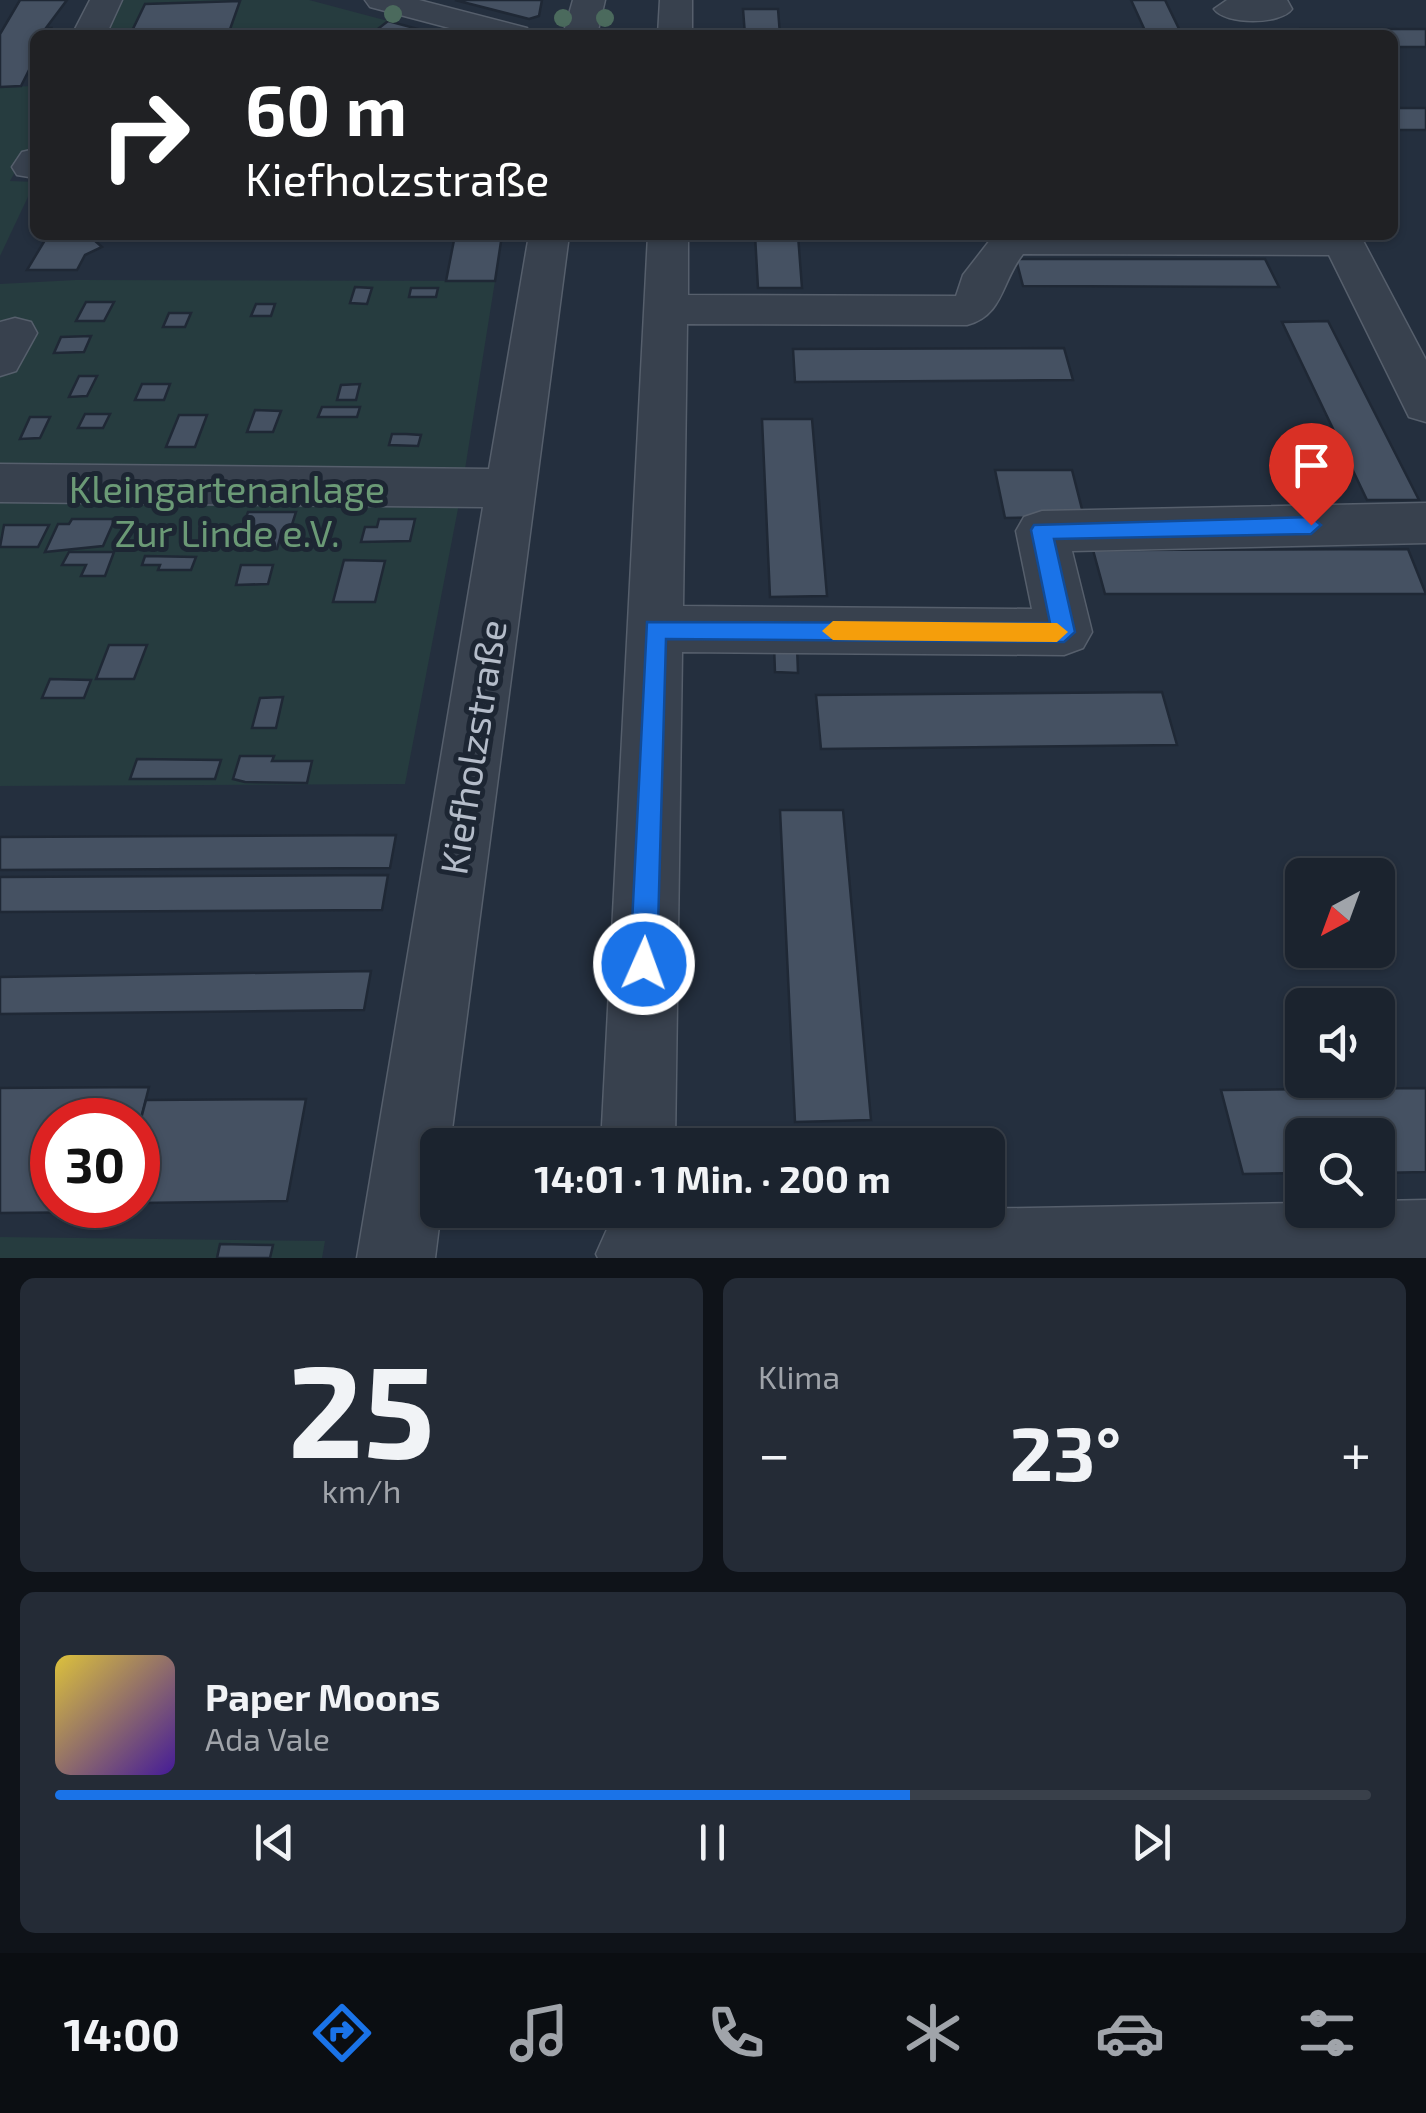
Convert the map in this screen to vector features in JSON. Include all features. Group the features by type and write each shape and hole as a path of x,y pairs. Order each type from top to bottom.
{"street":[{"path":"92,30 115,0"},
{"path":"381,0 496,30"},
{"path":"581,30 589,0"},
{"path":"675,30 676,0"},
{"path":"1232,15 1276,9 1271,0"},
{"name":"Kiefholzstraße","path":"396,1258 548,240"},
{"path":"639,1128 668,240"},
{"path":"665,309 966,311 982,294 984,275 1011,241 1121,240"},
{"path":"1342,240 1426,405"},
{"path":"0,483 511,488"},
{"path":"655,629 1064,632 1042,530 1426,523"},
{"path":"636,1241 1426,1239"}],"green space":[{"path":"123,0 309,0 388,21 376,30 109,30"},
{"path":"30,86 30,145 10,181 30,182 30,193 0,256 0,87"},
{"name":"Kleingartenanlage Zur Linde e.V.","path":"76,280 495,281 462,488 405,784 0,786 0,284"},
{"path":"0,1237 325,1241 322,1258 0,1258"}],"building":[{"path":"20,0 67,0 46,28 50,30 30,30 30,68 21,86 0,87 0,34"},
{"path":"455,0 542,0 539,16 529,19"},
{"path":"1131,0 1165,0 1180,30 1145,30"},
{"path":"240,1 230,30 132,30 145,4"},
{"path":"743,9 778,9 780,30 745,30"},
{"path":"388,21 418,29 417,30 376,30"},
{"path":"1426,29 1426,47 1398,47 1398,30 1302,30"},
{"path":"1398,108 1426,108 1426,130 1398,130"},
{"path":"45,240 94,240 102,247 85,255 77,270 27,270"},
{"path":"454,240 501,240 495,281 446,281"},
{"path":"755,240 798,240 802,288 758,288"},
{"path":"1016,259 1265,259 1279,287 1023,286"},
{"path":"355,287 372,288 367,304 350,303"},
{"path":"411,288 438,288 436,297 409,297"},
{"path":"86,302 114,302 104,321 76,321"},
{"path":"256,304 275,304 271,316 251,316"},
{"path":"169,313 191,313 185,327 163,327"},
{"path":"1328,321 1419,500 1367,500 1282,322"},
{"path":"91,336 84,352 54,353 61,337"},
{"path":"1064,348 1073,380 795,382 793,349"},
{"path":"79,376 97,376 87,396 69,397"},
{"path":"142,384 170,384 164,400 135,400"},
{"path":"360,384 356,400 337,400 341,385"},
{"path":"322,407 360,407 357,417 318,417"},
{"path":"255,410 281,411 273,432 247,432"},
{"path":"85,414 110,414 103,428 78,428"},
{"path":"179,415 207,415 195,447 166,447"},
{"path":"30,417 50,417 40,438 20,439"},
{"path":"762,419 812,419 827,596 770,597"},
{"path":"392,434 421,435 418,446 389,445"},
{"path":"995,470 1072,470 1084,517 1005,518"},
{"path":"1292,486 1306,487 1315,511 1301,511"},
{"path":"248,512 296,512 290,531 282,531 277,549 235,548"},
{"path":"72,519 115,519 103,546 45,552 58,524 69,524"},
{"path":"379,519 415,519 410,541 361,542 365,527 377,527"},
{"path":"4,525 49,525 38,547 0,547"},
{"path":"1408,549 1426,594 1105,594 1093,550"},
{"path":"69,552 114,552 105,576 81,576 86,565 62,565"},
{"path":"145,556 196,557 191,570 158,570 160,565 142,565"},
{"path":"344,560 385,561 375,602 333,602"},
{"path":"241,565 273,565 268,584 236,585"},
{"path":"109,645 147,645 134,679 96,679"},
{"path":"774,646 797,646 798,673 775,672"},
{"path":"50,679 91,680 84,698 42,698"},
{"path":"1162,692 1177,745 821,749 816,695"},
{"path":"283,697 276,728 252,728 260,698"},
{"path":"240,756 312,761 307,783 233,779"},
{"path":"137,759 221,760 215,779 130,779"},
{"path":"780,810 843,810 871,1120 795,1122"},
{"path":"396,835 390,868 0,870 0,837"},
{"path":"388,875 382,910 0,912 0,877"},
{"path":"371,971 364,1010 0,1014 0,977"},
{"path":"149,1087 146,1098 30,1098 30,1213 0,1213 0,1088"},
{"path":"1395,1088 1426,1088 1426,1172 1395,1173 1395,1118 1285,1118 1285,1173 1243,1174 1221,1090 1285,1089 1285,1098 1395,1098"},
{"path":"306,1099 287,1201 160,1203 160,1100"},
{"path":"220,1244 273,1245 270,1258 217,1258"}],"slow traffic":[{"path":"833,631 1057,632"}],"route":[{"path":"644,964 655,629 1064,632 1042,530 1311,525"}]}
